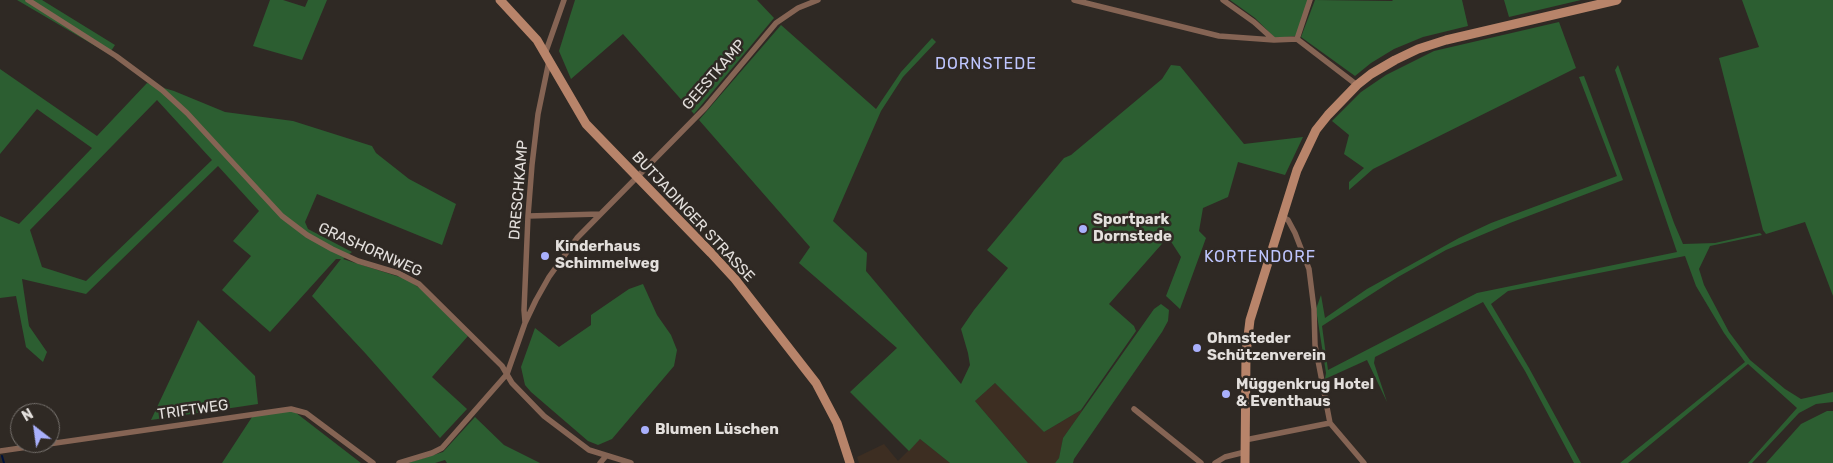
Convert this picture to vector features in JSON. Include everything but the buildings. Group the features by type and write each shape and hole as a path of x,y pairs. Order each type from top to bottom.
{"main road":[{"name":"BUTJADINGER STRASSE","path":"500,0 537,40 586,124 712,253 735,279 816,383 838,423 850,463"},
{"path":"1245,463 1245,371 1248,334 1254,305 1297,170 1316,130 1328,115 1357,85 1371,74 1395,60 1429,46 1617,0"}],"street":[{"name":"GRASHORNWEG","path":"28,0 116,56 162,90 187,113 282,216 307,235 332,249 358,261 398,273 419,284 502,366 512,383 544,416 589,450 631,463"},
{"name":"DRESCHKAMP","path":"525,323 528,216 538,114 547,58 564,0"},
{"name":"GEESTKAMP","path":"525,323 549,278 577,238 704,108 776,23 798,8 818,0"},
{"path":"1074,0 1219,36 1274,40 1297,39 1357,85"},
{"path":"1223,0 1254,22 1274,40"},
{"path":"1297,39 1310,0"},
{"path":"528,216 600,214"},
{"path":"1282,216 1288,220 1295,232 1309,269 1314,309 1315,345 1330,423 1364,463"},
{"path":"399,463 442,448 507,374 525,323"},
{"name":"TRIFTWEG","path":"0,451 291,409 306,413 373,463"},
{"path":"1134,409 1201,463"},
{"path":"1245,440 1330,423"},
{"path":"1215,463 1225,457 1245,452"},
{"path":"600,463 606,456"}],"shaded area":[{"path":"995,383 1044,432 1082,411 1063,438 1059,458 1055,463 1028,463 975,401"},
{"path":"920,439 950,463 859,463 857,457 884,444 898,461"}],"green space":[{"path":"17,0 42,0 115,45 109,54"},
{"path":"270,0 283,0 305,7 308,0 327,0 302,60 253,46"},
{"path":"575,0 757,0 774,18 694,114 623,34 571,79 559,51"},
{"path":"1230,0 1308,0 1296,36 1275,38 1255,18"},
{"path":"1315,0 1462,0 1468,26 1423,37 1394,49 1371,63 1355,76 1301,37"},
{"path":"1504,0 1581,0 1509,17"},
{"path":"1742,0 1833,0 1833,296 1805,222 1766,234 1763,230 1719,58 1759,47"},
{"path":"1559,22 1576,68 1373,169 1349,190 1349,182 1364,168 1344,154 1349,135 1332,121 1361,92 1386,75 1434,51"},
{"path":"781,25 876,109 901,72 932,38 936,42 903,77 881,111 833,221 867,253 866,271 961,384 970,365 961,329 1008,268 987,250 1064,158 1071,155 1162,79 1171,65 1180,66 1244,144 1303,137 1285,175 1238,162 1228,197 1203,208 1199,231 1206,238 1180,309 1166,296 1181,257 1168,237 1109,304 1134,326 1136,331 1081,410 1044,432 995,383 975,401 1028,463 950,463 920,439 909,451 850,392 897,348 799,263 810,247 699,120"},
{"path":"1618,65 1683,244 1715,243 1760,233 1762,235 1710,246 1699,269 1704,285 1729,332 1750,360 1785,389 1801,399 1833,392 1833,402 1816,404 1799,413 1752,463 1748,463 1797,408 1748,364 1628,463 1620,463 1745,362 1724,333 1696,286 1685,256 1508,291 1491,304 1529,368 1581,463 1574,463 1525,371 1483,302 1375,357 1374,363 1387,402 1367,360 1325,379 1326,373 1316,309 1321,295 1325,318 1367,289 1459,238 1491,223 1617,176 1579,77 1584,76 1623,180 1510,223 1446,250 1398,277 1322,326 1328,370 1477,293 1677,252 1615,70"},
{"path":"0,69 97,136 147,83 174,91 225,112 293,121 372,146 376,153 409,179 456,204 442,245 317,194 305,222 308,229 352,252 343,259 406,279 424,291 468,336 432,377 467,409 440,438 312,296 341,259 336,259 270,332 222,290 251,256 233,241 259,211 218,166 86,294 22,279 29,326 47,352 43,362 26,347 16,296 0,298 0,216 19,224 92,148 37,109 0,154","holes":["157,100 212,160 86,281 42,267 30,230"]},
{"path":"643,284 657,315 671,335 677,350 674,366 612,439 598,445 588,441 531,392 525,385 521,367 535,328 559,347 591,325 591,315 629,289"},
{"path":"1161,304 1169,310 1168,321 1162,332 1073,463 1055,463 1059,458 1063,438 1154,309"},
{"path":"198,320 255,376 258,404 151,420"},
{"path":"291,409 361,463 222,463 254,414"},
{"path":"1827,411 1833,411 1833,463 1766,463 1801,424"},
{"path":"475,417 504,445 540,463 447,463 445,460 435,463 408,463 443,452"}],"waterway":[{"path":"2,456 4,463"}],"place":[{"name":"Sportpark Dornstede","path":"1083,229"},
{"name":"Kinderhaus Schimmelweg","path":"545,256"},
{"name":"Ohmsteder Schützenverein","path":"1197,348"},
{"name":"Müggenkrug Hotel & Eventhaus","path":"1226,394"},
{"name":"Blumen Lüschen","path":"645,430"}],"district":[{"name":"DORNSTEDE","path":"986,64"},
{"name":"KORTENDORF","path":"1260,257"}]}
